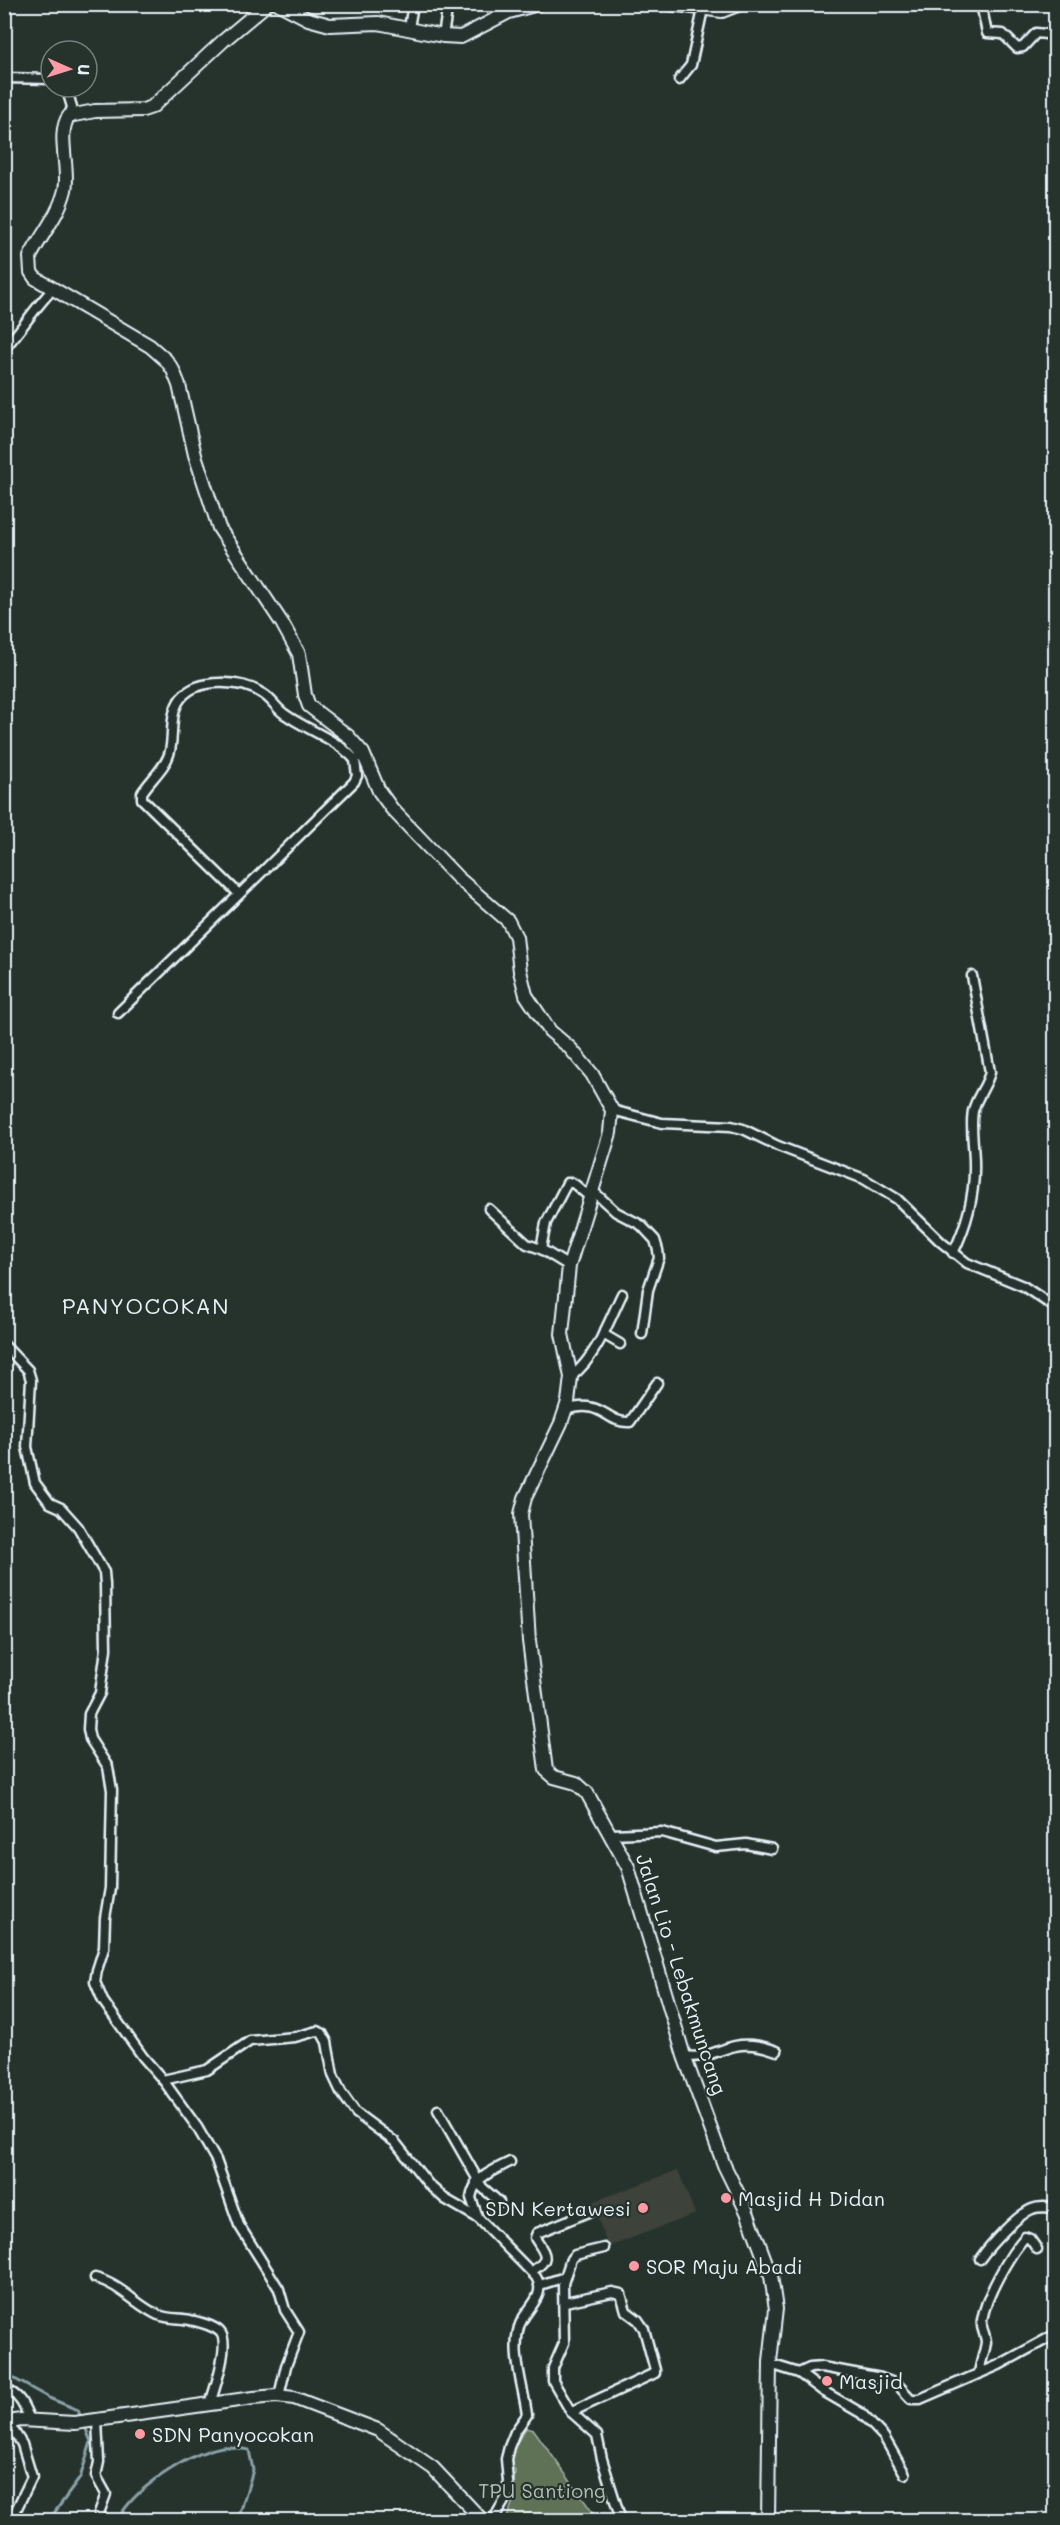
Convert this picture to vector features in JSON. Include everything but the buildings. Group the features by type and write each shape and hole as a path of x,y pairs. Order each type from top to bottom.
{"street":[{"path":"69,116 95,111 143,110 152,107 267,4"},
{"path":"279,4 321,24 337,26 371,23 461,37 509,12 538,4"},
{"path":"410,28 413,4"},
{"path":"443,36 448,4"},
{"path":"670,4 722,11 740,4"},
{"path":"981,4 987,33 1003,34 1017,48 1023,47 1036,33 1056,35"},
{"path":"679,80 690,65 703,9"},
{"path":"4,78 39,79"},
{"path":"70,99 72,107 64,125 65,189 59,208 30,257 31,272 35,278 150,346 170,365 179,385 195,454 219,528 282,623 299,654 305,695 309,706 348,736 392,809 457,877 508,921 516,937 523,984 531,1005 550,1031 570,1048 592,1074 612,1110 662,1123 731,1126 743,1129 778,1146 847,1172 897,1199 966,1263 1023,1286 1056,1308"},
{"path":"4,349 26,324 37,305 54,288"},
{"path":"238,894 142,799 142,793 170,753 174,710 182,696 201,686 217,682 252,688 264,694 284,714 359,757"},
{"path":"118,1013 354,782 359,757"},
{"path":"953,1253 965,1230 971,1200 974,1166 974,1110 988,1082 990,1072 972,976"},
{"name":"Jalan Lio - Lebakmuncang","path":"612,1110 610,1133 569,1266 562,1334 571,1377 566,1410 525,1498 521,1514 530,1641 546,1770 552,1776 572,1781 582,1788 594,1803 628,1867 644,1914 684,2056 724,2165 747,2212 771,2276 776,2309 770,2364 768,2520"},
{"path":"541,1249 546,1222 566,1184 573,1183 616,1212 641,1225 655,1240 658,1250 657,1266 648,1290 642,1334"},
{"path":"489,1209 526,1244 541,1249 569,1266"},
{"path":"571,1377 588,1360 603,1335 622,1294"},
{"path":"603,1335 620,1344"},
{"path":"4,1345 28,1370 32,1380 27,1447 30,1469 35,1483 50,1503 61,1509 78,1527 104,1572 106,1649 100,1693 89,1714 88,1729 90,1739 108,1767 112,1790 110,1888 105,1918 104,1948 96,1982 103,2001 197,2127 216,2160 239,2225 279,2289 290,2320 298,2328 299,2332 286,2366 279,2396"},
{"path":"566,1410 577,1406 592,1406 623,1422 630,1422 657,1383"},
{"path":"611,1833 662,1832 716,1847 746,1844 772,1850"},
{"path":"162,2080 207,2070 250,2041 295,2037 317,2031 322,2033 327,2042 333,2075 341,2092 356,2113 395,2142 429,2185 445,2199 478,2218 532,2271 540,2285 538,2298 526,2312 518,2331 521,2380 527,2415 515,2432 509,2447 506,2459 509,2489 493,2520"},
{"path":"684,2056 710,2056 734,2046 745,2045 777,2051"},
{"path":"438,2110 477,2181 499,2202"},
{"path":"478,2218 471,2199 477,2181 510,2162"},
{"path":"980,2259 988,2247 1030,2210 1042,2207 1056,2208"},
{"path":"532,2271 543,2264 545,2258 545,2252 535,2239 537,2233 591,2211"},
{"path":"1014,2223 1037,2249"},
{"path":"979,2374 986,2342 981,2333 981,2321 986,2305 1007,2260 1025,2237"},
{"path":"604,2248 575,2255 571,2259 563,2284 564,2343 552,2374 554,2387 570,2412 597,2435 621,2520"},
{"path":"540,2285 566,2277"},
{"path":"95,2278 124,2292 129,2298 158,2315 200,2322 220,2331 223,2337 224,2352 210,2404"},
{"path":"565,2302 612,2292 621,2294 626,2311 638,2320 644,2330 655,2370 655,2373 570,2412"},
{"path":"799,2373 817,2366 881,2378 894,2382 909,2397 916,2400 979,2374 1056,2334"},
{"path":"770,2364 799,2373 868,2419 891,2448 905,2474"},
{"path":"4,2389 14,2392 24,2405 30,2420"},
{"path":"6,2422 30,2420 75,2423 279,2396 308,2402 378,2430 433,2468 482,2520"},
{"path":"96,2420 99,2462 96,2476 97,2482 106,2493 99,2513"},
{"path":"6,2422 22,2444 32,2477 16,2510 16,2520"}],"shaded area":[{"name":"SDN Kertawesi","path":"678,2170 695,2214 608,2247 592,2202"}],"green space":[{"name":"TPU Santiong","path":"526,2428 534,2430 598,2520 506,2520 512,2504 515,2471 506,2460"}],"waterway":[{"path":"4,2373 49,2398 78,2410 81,2418"},
{"path":"49,2520 80,2478 91,2442 84,2424"},
{"path":"118,2520 136,2496 162,2474 193,2457 222,2447 249,2450 253,2470 238,2520"}],"place":[{"name":"Masjid H Didan","path":"726,2198"},
{"name":"SDN Kertawesi","path":"643,2208"},
{"name":"SOR Maju Abadi","path":"634,2266"},
{"name":"Masjid","path":"827,2381"},
{"name":"SDN Panyocokan","path":"140,2434"}],"district":[{"name":"PANYOCOKAN","path":"146,1305"}]}
